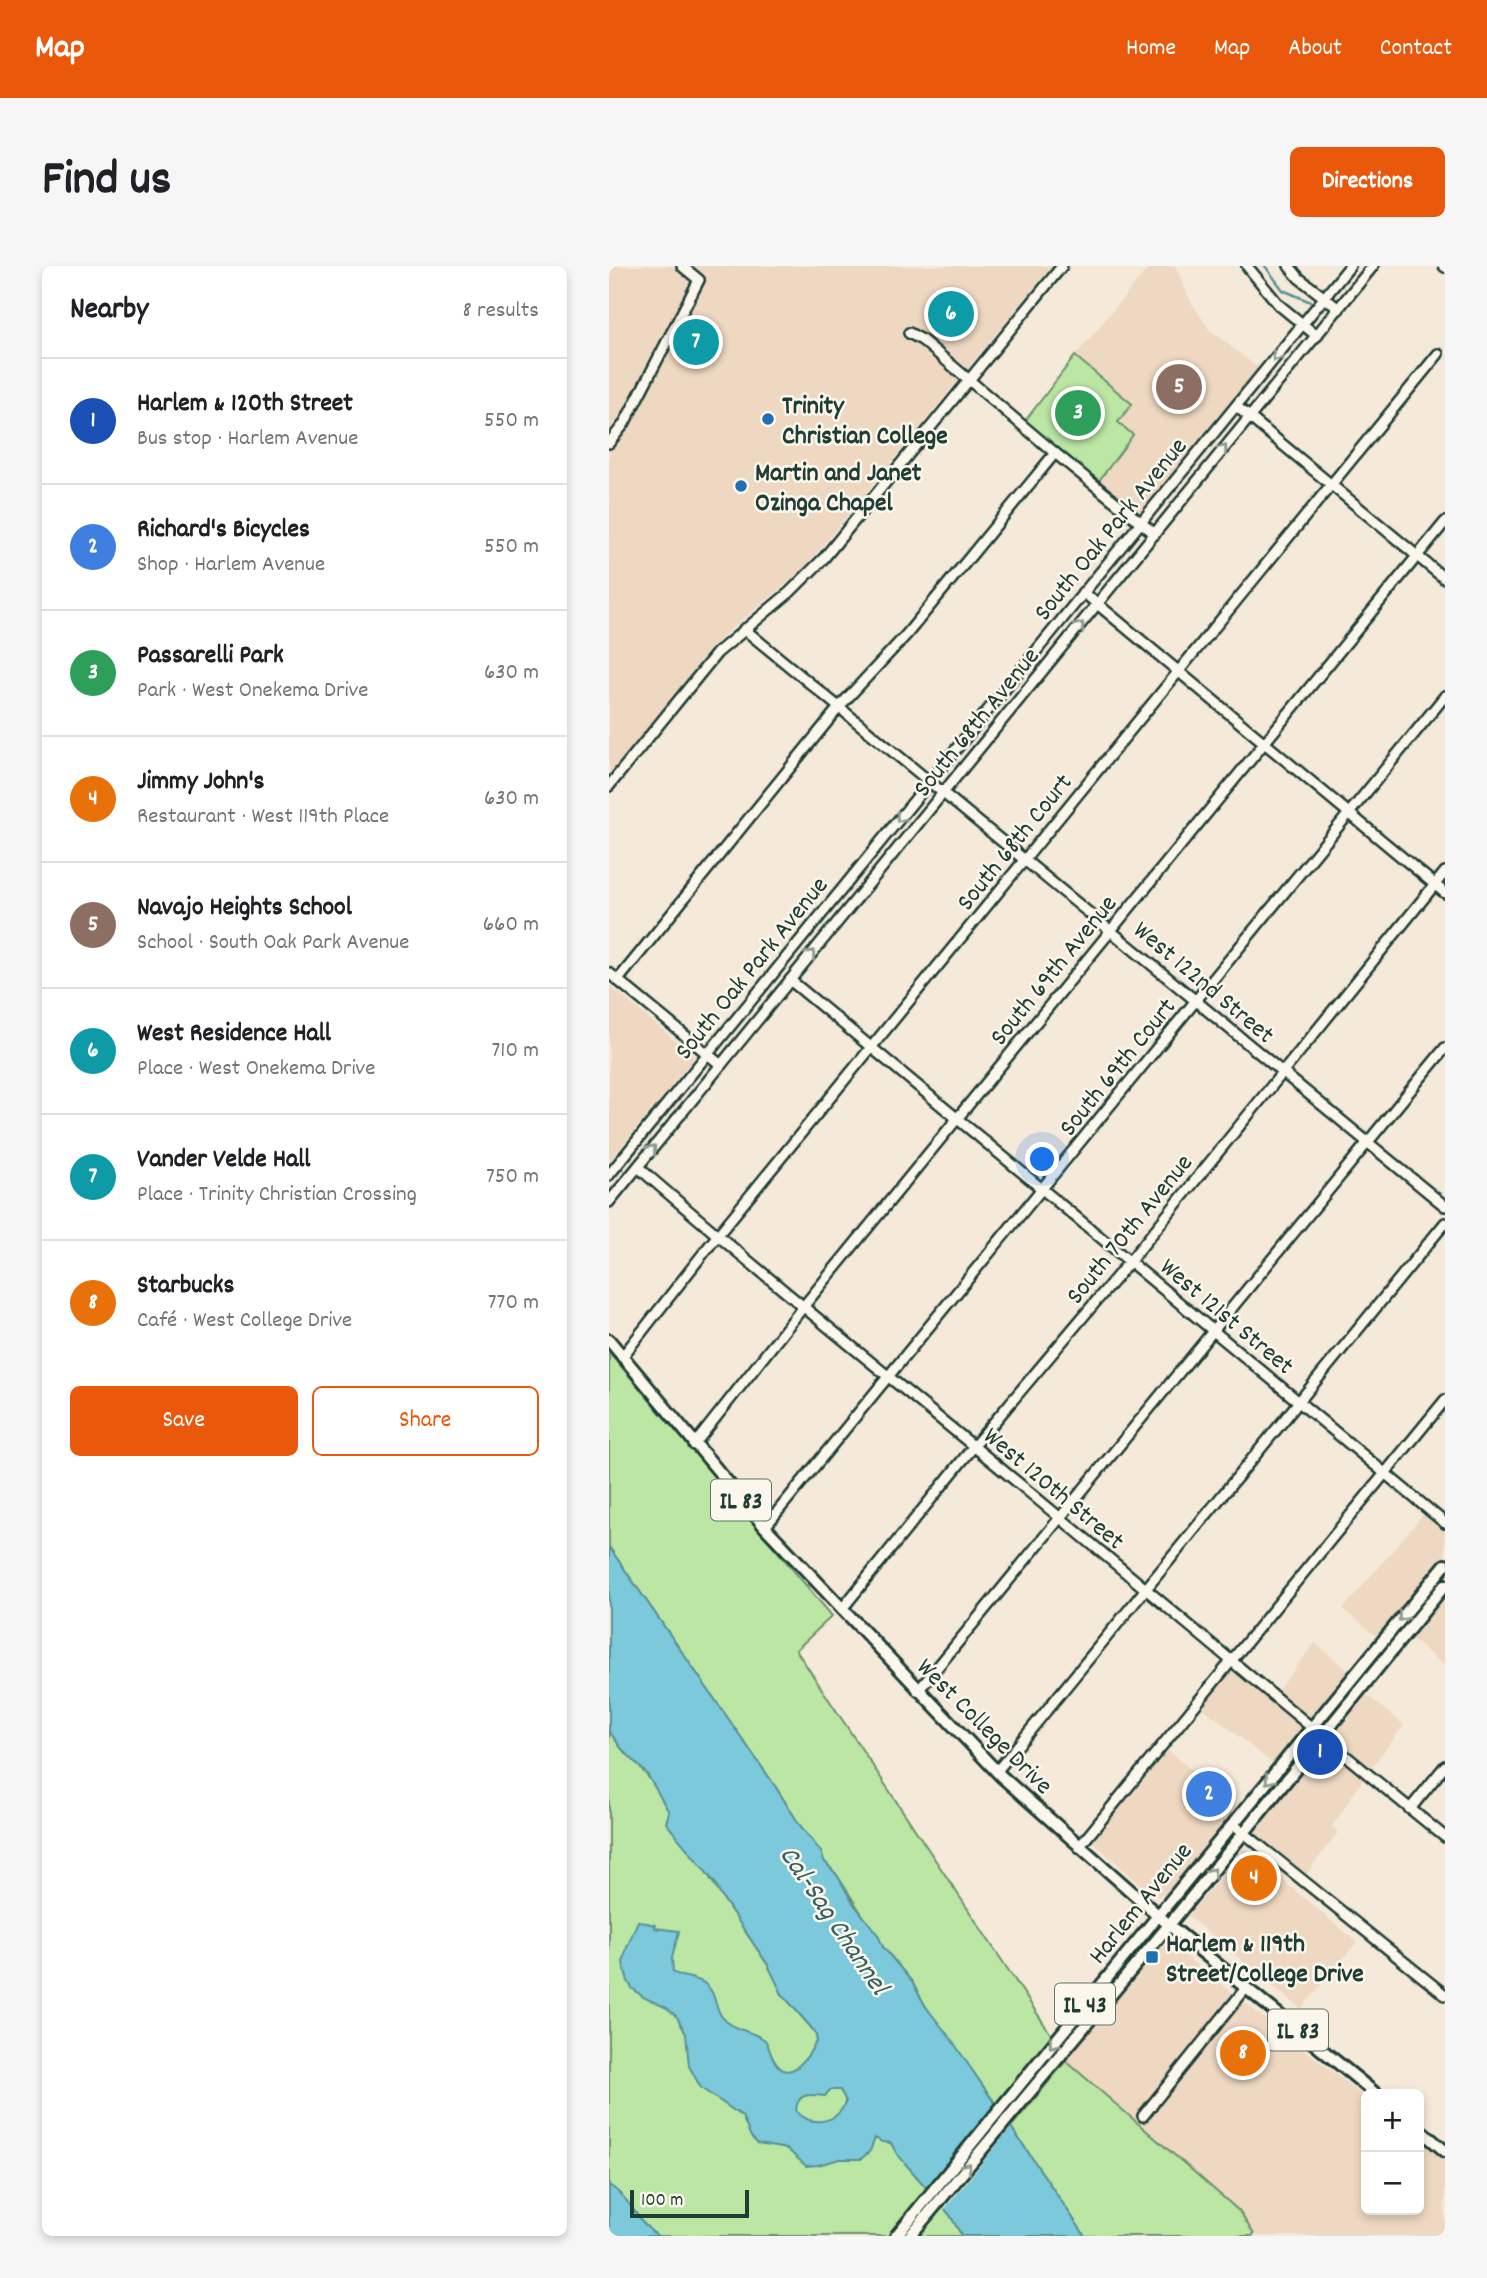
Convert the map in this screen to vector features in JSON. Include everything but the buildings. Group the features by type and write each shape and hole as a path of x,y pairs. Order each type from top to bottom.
{"main road":[{"name":"West College Drive","path":"609,1340 765,1527 918,1691 997,1771 1157,1915 1370,2089"},
{"name":"Harlem Avenue","path":"1018,2097 1157,1915 1445,1565"},
{"name":"Harlem Avenue","path":"896,2236 919,2217 1018,2097 1169,1925 1445,1585"},
{"path":"1424,2133 1445,2151"},
{"name":"Harlem Avenue","path":"910,2236 919,2217"}],"street":[{"path":"609,443 624,424 699,280 682,266"},
{"path":"609,786 717,653 790,592 824,558 1062,266"},
{"path":"1247,266 1279,305 1317,336"},
{"path":"1289,266 1299,278 1339,309"},
{"name":"South Oak Park Avenue","path":"609,1175 1350,266"},
{"name":"South 68th Avenue","path":"609,1202 1373,266"},
{"path":"909,333 922,340 1155,534"},
{"name":"South 68th Court","path":"622,1357 1438,354"},
{"path":"1236,406 1445,579"},
{"path":"618,980 840,706 898,644 1055,453"},
{"name":"South 69th Avenue","path":"694,1445 803,1307 1445,522"},
{"path":"1083,592 1445,892"},
{"name":"West 122nd Street","path":"744,629 1445,1206"},
{"name":"South 69th Court","path":"765,1527 1445,696"},
{"name":"South 70th Avenue","path":"842,1609 974,1446 1130,1261 1445,872"},
{"path":"609,972 721,1065"},
{"name":"West 121st Street","path":"790,980 1445,1522"},
{"path":"918,1691 1445,1048"},
{"name":"West 120th Street","path":"638,1167 717,1237 974,1446 1445,1838"},
{"path":"997,1771 1445,1223"},
{"path":"1079,1847 1445,1400"},
{"path":"1410,1809 1445,1766"},
{"path":"1233,1824 1445,1995"},
{"path":"1143,2116 1246,1988"}],"shaded area":[{"name":"Trinity Christian College","path":"609,266 1052,266 802,571 723,636 609,780"},
{"path":"1150,266 1175,266 1191,302 1209,329 1260,370 1140,515 1098,482 1133,435 1118,422 1132,404 1075,356"},
{"path":"609,985 695,1057 609,1162"},
{"path":"1426,1511 1445,1528 1445,1557 1379,1638 1343,1609"},
{"path":"1445,1594 1445,1666 1410,1637"},
{"path":"1315,1643 1350,1672 1274,1765 1200,1705 1232,1666 1271,1699"},
{"path":"1365,1694 1404,1725 1369,1770 1332,1827 1338,1832 1305,1876 1252,1833"},
{"path":"1165,1748 1240,1809 1171,1892 1158,1896 1149,1892 1090,1839"},
{"path":"1244,1848 1357,1942 1301,2009 1188,1916"},
{"path":"1170,1944 1361,2094 1361,2215 1424,2215 1424,2141 1445,2157 1445,2236 1257,2236 1238,2210 1066,2061 1157,1948"}],"green space":[{"path":"1075,356 1132,404 1118,422 1133,435 1098,482 1025,421"},
{"path":"609,1352 832,1616 796,1650 1052,2036 996,2104 926,2007 912,1982 883,1947 837,1875 824,1861 609,1547"},
{"path":"609,1731 655,1785 720,1894 774,1974 782,1994 815,2032 817,2040 807,2058 830,2090 840,2090 844,2094 843,2108 873,2142 876,2138 891,2143 897,2154 950,2215 962,2236 609,2236"},
{"path":"1066,2061 1239,2211 1254,2234 1085,2236 1011,2127"}],"water":[{"name":"Cal-Sag Channel","path":"609,1547 1085,2236 962,2236 950,2215 897,2154 891,2143 875,2138 870,2151 861,2159 840,2159 806,2166 787,2149 758,2144 751,2137 742,2116 701,2088 689,2066 686,2034 677,2017 667,2008 643,1997 628,1981 623,1963 638,1921 655,1925 655,1928 679,1931 672,1958 673,1972 708,1986 726,2022 765,2040 780,2068 786,2071 799,2066 817,2040 815,2032 782,1994 768,1965 716,1884 666,1823 669,1812 647,1774 622,1749 609,1731","holes":["830,2090 840,2090 846,2101 831,2118 824,2121 809,2120 796,2111 802,2097 825,2096"]},
{"path":"609,2185 623,2197 645,2225 658,2236 609,2236"}],"pier":[{"path":"997,2102 1013,2125 943,2211 925,2190"}],"waterway":[{"path":"1265,266 1283,290 1313,303"}],"place":[{"name":"West Residence Hall","path":"951,314"},
{"name":"Vander Velde Hall","path":"696,342"},
{"name":"Navajo Heights School","path":"1179,387"},
{"name":"Passarelli Park","path":"1078,413"},
{"name":"Trinity Christian College","path":"768,419"},
{"name":"Martin and Janet Ozinga Chapel","path":"741,486"},
{"name":"Harlem & 120th Street","path":"1320,1752"},
{"name":"Richard's Bicycles","path":"1209,1794"},
{"name":"Jimmy John's","path":"1254,1878"},
{"name":"Harlem & 119th Street/College Drive","path":"1152,1957"},
{"name":"Starbucks","path":"1243,2053"}]}
